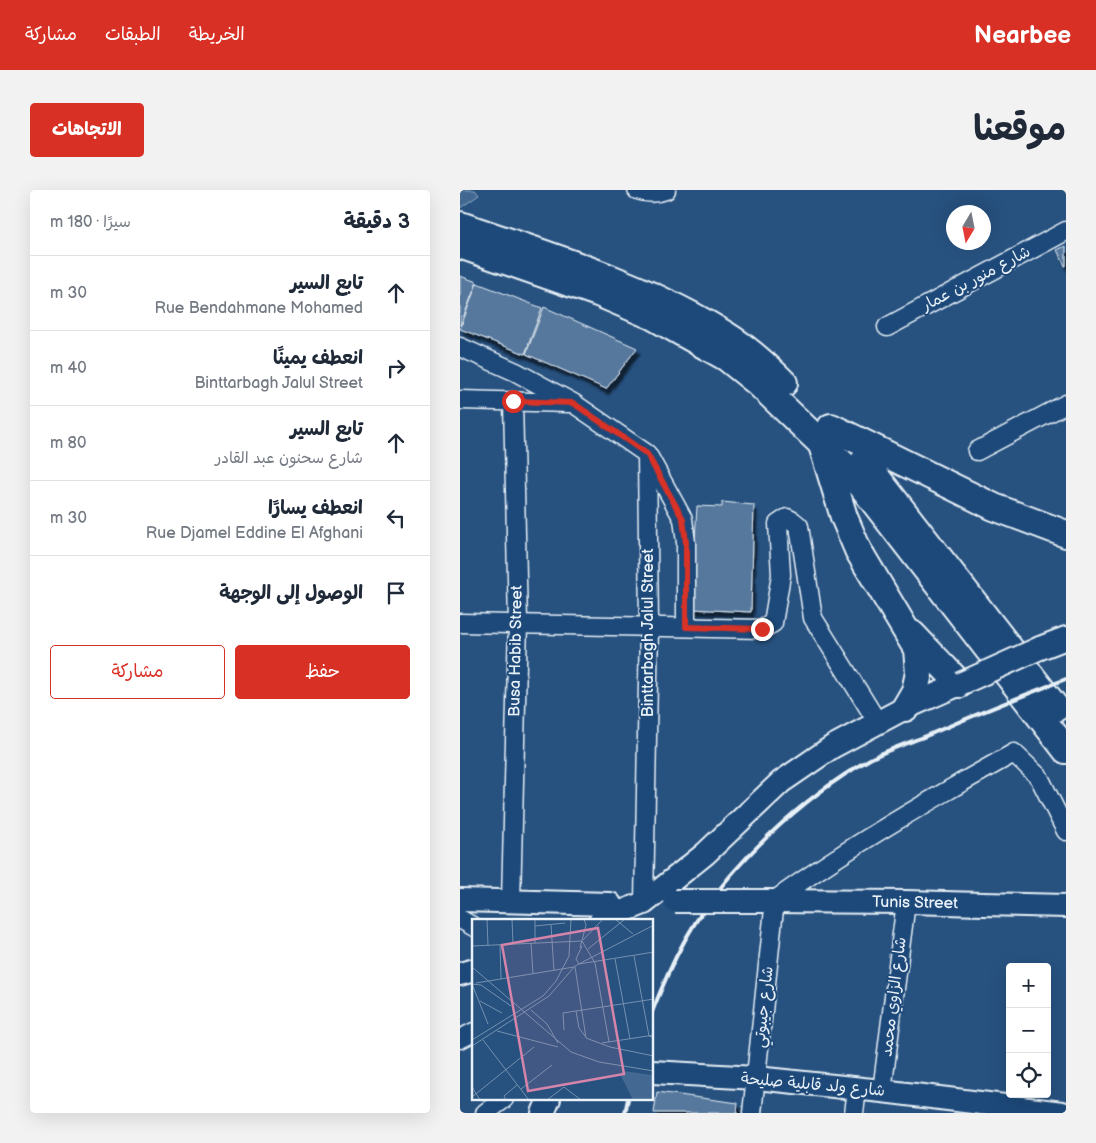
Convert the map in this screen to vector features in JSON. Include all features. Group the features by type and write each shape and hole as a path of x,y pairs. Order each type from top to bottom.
{"highway":[{"path":"460,224 616,280 694,316 727,336 755,357 826,434 851,472 1066,750"},
{"path":"460,245 598,293 652,316 726,358 826,434 856,452 1066,721"},
{"path":"826,434 844,518 858,550 917,649 919,673 915,691 905,708"},
{"path":"826,434 994,507 1066,534"},
{"path":"903,624 960,684"}],"main road":[{"path":"460,900 514,911 621,914 705,854 781,782 832,747 905,708 1066,638"},
{"name":"Tunis Street","path":"621,914 674,901 906,902 1066,906"},
{"name":"شارع ولد قابلية صليحة","path":"659,1072 756,1078 882,1091 995,1109 1062,1113"},
{"path":"543,1113 549,1100"}],"street":[{"path":"637,190 658,194 666,190"},
{"name":"شارع منور بن عمار","path":"887,327 1066,231"},
{"path":"460,347 516,372 573,403 647,454 683,519 686,543 686,627"},
{"path":"460,400 573,403"},
{"name":"Busa Habib Street","path":"513,401 518,623 514,911"},
{"path":"977,451 1066,404"},
{"name":"Binttarbagh Jalul Street","path":"621,914 649,626 647,454"},
{"path":"460,623 762,629 773,623 781,575 778,524 787,518 799,526 813,618 878,723"},
{"path":"769,901 948,789 1014,753 1039,777 1066,831"},
{"name":"شارع جيبوتي","path":"752,1113 769,901"},
{"name":"شارع الزاوي محمد","path":"882,1091 906,902"},
{"path":"460,919 472,926"},
{"path":"460,1040 472,1033"},
{"path":"854,1113 857,1089"},
{"path":"485,1113 503,1100"}],"shaded area":[{"path":"460,190 475,190 479,195 460,208"}],"building":[{"path":"1066,246 1066,266 1065,266 1057,250"},
{"path":"460,276 477,282 460,326"},
{"path":"477,283 542,308 525,354 460,329"},
{"path":"544,307 637,348 606,389 526,354"},
{"path":"722,502 754,505 751,612 691,609 697,506 722,507"},
{"path":"657,1092 738,1103 737,1113 654,1113"}],"railway":[{"path":"654,1007 678,952 705,908 746,858 793,813 844,775 870,759 1066,679"},
{"path":"625,1113 628,1100"}],"route":[{"path":"513,401 573,403 647,454 683,519 686,543 686,627 762,629"}]}
